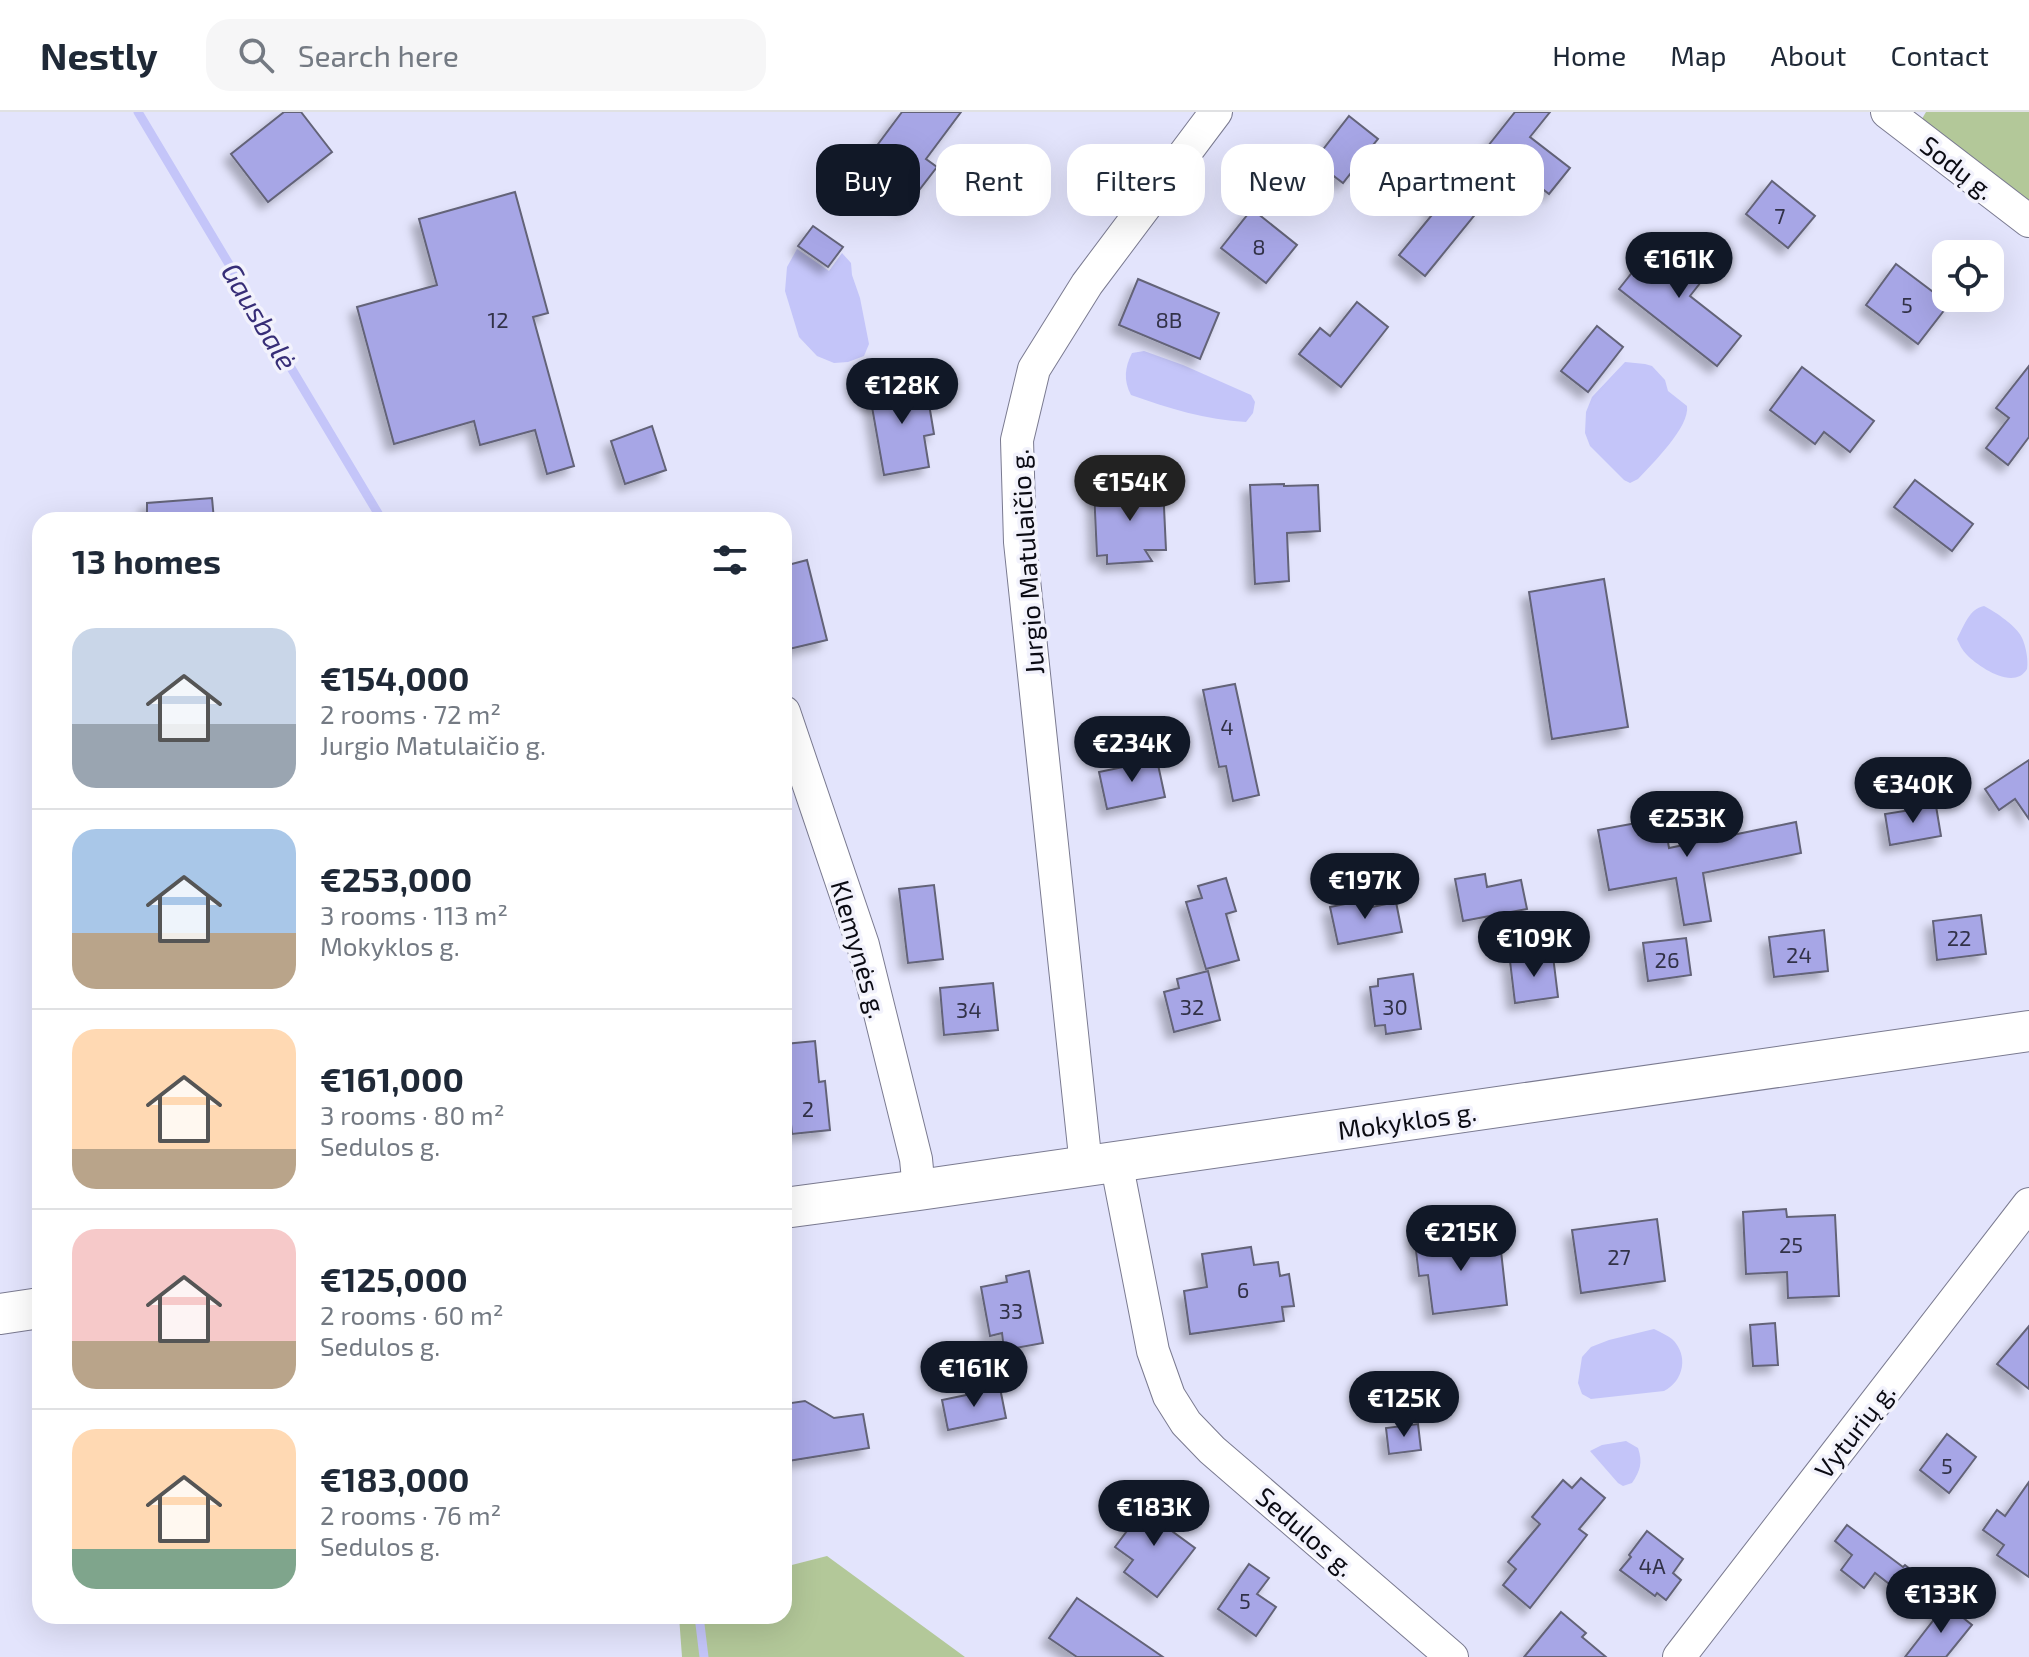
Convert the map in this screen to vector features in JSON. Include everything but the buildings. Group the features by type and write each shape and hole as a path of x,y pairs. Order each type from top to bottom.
{"main road":[{"name":"Mokyklos g.","path":"792,1207 2029,1031"},
{"path":"0,1314 32,1309"}],"street":[{"name":"Jurgio Matulaičio g.","path":"1101,1164 1020,542 1017,440 1034,369 1087,284 1216,112"},
{"name":"Sodų g.","path":"1887,112 2029,221"},
{"name":"Klemynės g.","path":"792,736 863,945 916,1159 919,1190"},
{"name":"Sedulos g.","path":"1101,1164 1153,1351 1169,1396 1186,1423 1212,1450 1452,1657"},
{"name":"Vyturių g.","path":"1679,1657 2029,1204"}],"green space":[{"path":"1926,112 2029,112 2029,206 1919,124"},
{"path":"827,1556 965,1657 682,1657 680,1624 792,1624 792,1565"}],"water":[{"path":"797,249 829,271 842,253 851,263 869,344 864,356 834,363 817,356 799,337 785,291 787,267"},
{"path":"1144,351 1251,395 1255,402 1253,413 1246,422 1216,419 1131,395 1126,379 1128,363 1132,353"},
{"path":"1625,362 1652,366 1665,380 1668,391 1687,406 1683,424 1669,445 1638,479 1630,483 1590,446 1585,433 1586,412 1592,397"},
{"path":"1984,606 2007,621 2021,636 2026,650 2027,669 2021,675 2005,677 1988,671 1967,655 1960,645 1957,639 1968,619 1974,611"},
{"path":"1654,1329 1672,1339 1681,1352 1680,1374 1671,1387 1664,1391 1591,1399 1582,1394 1578,1383 1582,1357 1591,1347"},
{"path":"1626,1441 1638,1448 1640,1463 1632,1483 1623,1486 1590,1451 1602,1445"}],"waterway":[{"name":"Gausbalė","path":"138,112 377,512"},
{"name":"Gausbalė","path":"700,1624 704,1657"}]}
